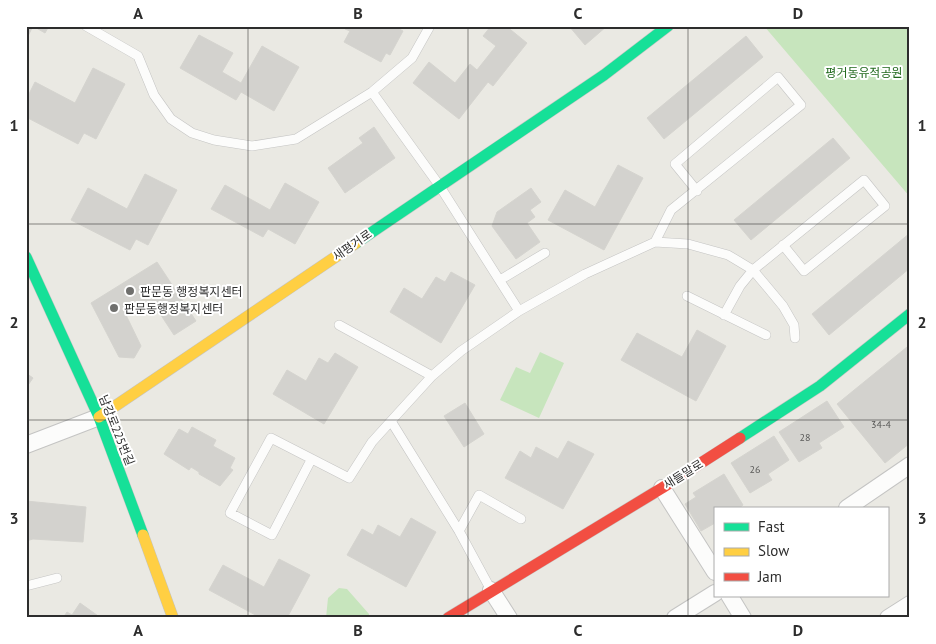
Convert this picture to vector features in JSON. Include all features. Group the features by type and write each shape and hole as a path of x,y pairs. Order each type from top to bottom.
{"street":[{"name":"새평거로","path":"26,445 99,417 233,328 439,185 604,74 668,26"},
{"name":"남강로225번길","path":"26,257 99,417 173,618"},
{"name":"새들말로","path":"448,618 491,590 662,488 820,386 909,316"},
{"path":"849,507 910,465"},
{"path":"662,488 714,570"},
{"path":"491,590 509,618"},
{"path":"675,618 714,594"},
{"path":"730,596 744,618"},
{"path":"888,618 910,604"}],"lane":[{"path":"86,26 138,56 154,96 171,119 192,133 214,140 252,146 296,139 372,92 412,58 430,26"},
{"path":"654,242 671,210 697,191 801,105 778,77 675,164 697,191"},
{"path":"372,92 439,185 519,311"},
{"path":"724,315 740,286 753,270 783,245 864,180 885,206 804,271 783,245"},
{"path":"311,460 272,535 230,514 271,438 349,478 372,442 432,376 461,351 519,311 585,274 654,242 707,247 728,255 753,270 783,306 794,325 795,338"},
{"path":"500,280 545,253"},
{"path":"687,296 766,335"},
{"path":"339,325 432,376"},
{"path":"391,421 459,531 491,590"},
{"path":"459,531 479,495 521,519"},
{"path":"26,586 56,578"}],"green space":[{"name":"평거동유적공원","path":"764,26 910,26 910,197"},
{"path":"540,352 564,363 539,418 500,400 516,367 530,373"},
{"path":"339,588 347,589 369,614 369,618 326,618 328,598"}],"building":[{"path":"26,26 33,26 27,38"},
{"path":"33,26 49,26 45,33"},
{"path":"347,26 394,26 403,31 390,55 386,53 381,62 344,42 350,31 345,29"},
{"path":"491,26 506,26 527,43 493,86 488,82 459,119 413,83 429,62 455,83 470,64 477,70 496,46 483,36"},
{"path":"569,26 607,26 585,45"},
{"path":"199,35 233,53 222,72 241,83 262,46 299,67 274,111 241,92 236,100 180,68"},
{"path":"746,36 763,57 664,139 647,118"},
{"path":"93,68 125,84 96,139 84,133 78,144 26,117 26,100 35,82 75,103"},
{"path":"374,127 395,158 345,193 328,168 363,143 359,138"},
{"path":"833,138 850,158 751,240 734,220"},
{"path":"618,165 643,178 604,250 548,220 565,190 595,207"},
{"path":"145,174 177,190 148,245 136,239 130,250 71,220 88,188 127,209"},
{"path":"285,183 319,202 295,244 268,229 263,237 211,209 225,185 270,210"},
{"path":"531,188 541,202 530,210 535,217 527,223 540,242 516,259 492,226 497,212"},
{"path":"910,233 910,268 829,335 812,314"},
{"name":"판문동행정복지센터","path":"157,262 196,321 174,335 151,300 125,313 141,346 134,358 119,357 91,303"},
{"path":"451,272 475,285 441,343 390,312 404,288 422,299 436,277 445,282"},
{"path":"697,330 726,346 696,401 621,360 637,333 682,357"},
{"path":"907,347 910,350 910,443 885,463 837,404"},
{"path":"335,353 358,367 324,424 273,394 287,370 306,381 319,358 328,363"},
{"path":"26,373 33,378 26,388"},
{"path":"827,401 844,427 819,443 822,448 799,462 779,432"},
{"path":"465,403 484,434 464,447 444,416"},
{"path":"192,427 216,440 213,446 235,458 230,468 233,470 220,486 191,467 189,470 164,454 179,429 188,434"},
{"path":"774,436 789,460 768,474 772,480 750,493 731,463"},
{"path":"568,441 594,454 563,509 505,478 520,451 531,458 536,447 558,459"},
{"path":"724,474 743,505 740,507 714,507 714,524 701,531 685,504 696,497 693,493"},
{"path":"26,501 86,507 83,542 33,539 26,541"},
{"path":"411,518 436,532 406,587 347,555 362,529 373,535 378,525 400,537"},
{"path":"279,559 310,575 287,618 261,618 209,590 223,565 264,587"},
{"path":"80,603 101,618 63,618 67,612 72,615"}],"traffic: fast":[{"path":"356,243 604,75 668,26"},
{"path":"26,257 99,417 143,535"},
{"path":"740,438 820,386 910,314"}],"traffic: slow":[{"path":"99,417 356,243"},
{"path":"143,535 173,618"}],"traffic: jam":[{"path":"448,618 662,488 740,438"}],"place":[{"name":"판문동 행정복지센터","path":"130,291"},
{"name":"판문동행정복지센터","path":"114,308"}]}
